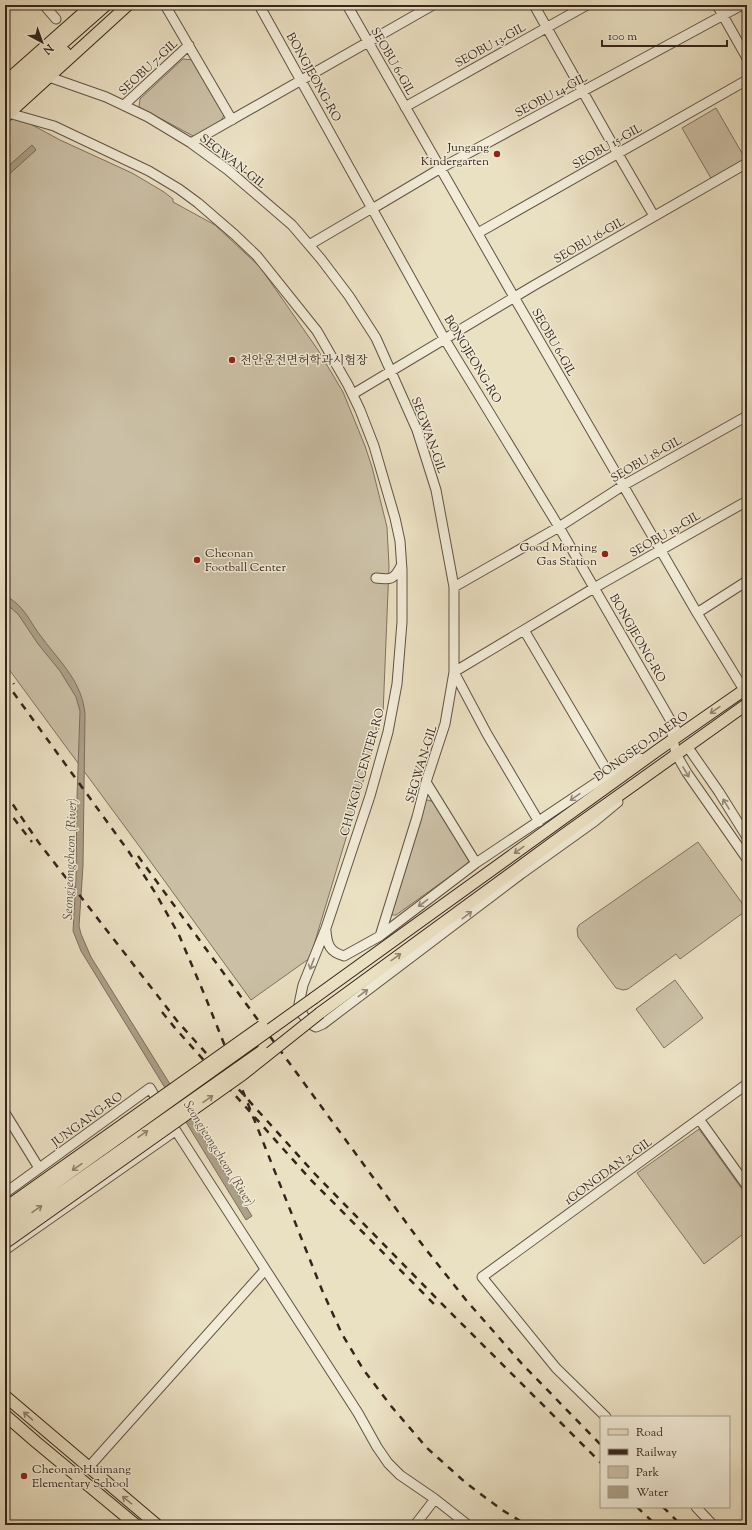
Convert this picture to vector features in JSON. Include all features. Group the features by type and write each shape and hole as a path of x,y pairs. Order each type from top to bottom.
{"main road":[{"path":"6,112 10,90 92,5"},
{"path":"10,90 106,5"},
{"path":"10,90 118,5"},
{"path":"6,112 50,76 128,5"},
{"name":"DONGSEO-DAERO","path":"398,937 745,689"},
{"path":"5,1243 242,1075 320,1013 665,761 747,704"},
{"name":"BONGJEONG-RO","path":"676,738 687,746"},
{"path":"5,1208 261,1026 398,937"},
{"path":"5,1219 398,937"},
{"path":"5,1232 248,1060 320,1013"},
{"path":"5,1396 157,1525"},
{"path":"5,1414 36,1442 136,1525"}],"street":[{"path":"44,5 56,19"},
{"name":"SEOBU 7-GIL","path":"165,5 232,120"},
{"name":"BONGJEONG-RO","path":"259,5 444,338 560,527 672,722 676,738 676,754 686,773 747,859"},
{"name":"SEOBU 6-GIL","path":"347,5 660,550 697,613 745,689"},
{"path":"191,143 433,5"},
{"path":"534,5 654,216"},
{"name":"SEOBU 13-GIL","path":"405,107 587,5"},
{"path":"717,5 747,58"},
{"name":"SEOBU 14-GIL","path":"309,245 441,168 742,5"},
{"name":"SEOBU 7-GIL","path":"124,105 189,45"},
{"name":"SEGWAN-GIL","path":"50,76 124,105 148,117 191,143 228,170 292,225 349,296 376,338 417,430 436,490 454,587 454,672 445,724 380,936"},
{"name":"SEOBU 15-GIL","path":"478,233 747,80"},
{"name":"CHUKGU CENTER-RO","path":"6,112 54,126 149,171 179,189 198,203 257,256 308,317 324,342 352,394 374,446 388,492 400,541 402,565 402,622 397,684 388,732 370,796 326,928 303,985 299,1004 303,1015 310,1024 316,1027 323,1024 521,874 595,821 665,761"},
{"name":"SEOBU 16-GIL","path":"352,394 514,297 747,163"},
{"name":"SEOBU 18-GIL","path":"454,587 560,527 624,485 747,416"},
{"name":"SEOBU 19-GIL","path":"454,672 594,588 747,501"},
{"path":"376,578 389,580 397,575 402,565"},
{"path":"697,613 747,581"},
{"path":"524,630 609,774"},
{"path":"454,672 539,822"},
{"name":"BONGJEONG-RO","path":"687,746 747,836"},
{"path":"326,928 327,943 335,953 344,956 380,936 476,863 609,774 658,750"},
{"path":"426,782 476,863"},
{"name":"1GONGDAN 2-GIL","path":"605,1416 556,1368 482,1277 747,1084"},
{"name":"JUNGANG-RO","path":"5,1193 150,1088 175,1131"},
{"path":"127,1105 142,1105 156,1118 175,1131 358,1413 388,1463 400,1476 435,1499 468,1525"},
{"path":"6,1116 39,1168"},
{"path":"155,1145 160,1128 156,1118"},
{"path":"699,1119 747,1186"},
{"path":"5,1250 175,1131"},
{"path":"88,1468 265,1270"},
{"path":"415,1525 435,1499"},
{"path":"697,1508 713,1525"}],"green space":[{"path":"183,59 193,60 224,115 221,121 195,137 139,107 140,99"},
{"path":"716,108 746,160 712,180 682,128"},
{"name":"Cheonan Football Center","path":"14,115 60,140 132,173 164,192 173,199 173,202 215,225 260,267 318,350 343,392 372,467 387,527 389,566 383,715 310,958 251,1000 5,664 5,123"},
{"path":"428,800 434,802 469,861 466,865 396,915 392,915 390,911 424,801"},
{"path":"698,842 747,910 680,959 676,954 628,989 623,990 616,988 578,937 577,929 579,925"},
{"path":"675,980 703,1018 664,1048 636,1009"},
{"path":"699,1129 747,1196 747,1231 704,1264 637,1173"}],"water":[{"path":"32,145 36,150 5,178 5,169"},
{"path":"5,595 16,603 28,616 40,635 70,674 80,692 83,703 85,714 83,866 79,926 81,934 91,957 252,1216 246,1220 81,951 73,931 76,879 80,711 76,697 60,671 38,644 18,614 5,603"}],"railway":[{"path":"5,672 14,684"},
{"path":"5,681 129,852 156,894 179,935 205,996 322,1290 342,1334 363,1369 391,1406 427,1448 466,1483 502,1510 527,1525"},
{"path":"5,793 39,843 178,1022 315,1174 600,1462"},
{"path":"5,807 32,842"},
{"path":"138,856 424,1247 466,1300 523,1365 600,1444"},
{"path":"162,1012 311,1180 436,1306"},
{"path":"638,1508 656,1525"},
{"path":"664,1508 681,1525"}],"place":[{"name":"Jungang Kindergarten","path":"497,154"},
{"name":"천안운전면허학과시험장","path":"232,360"},
{"name":"Good Morning Gas Station","path":"605,554"},
{"name":"Cheonan Football Center","path":"197,560"},
{"name":"Cheonan Huimang Elementary School","path":"24,1476"}],"water label":[{"name":"Seongjeongcheon (River)","path":"69,859"},
{"name":"Seongjeongcheon (River)","path":"220,1153"}]}
